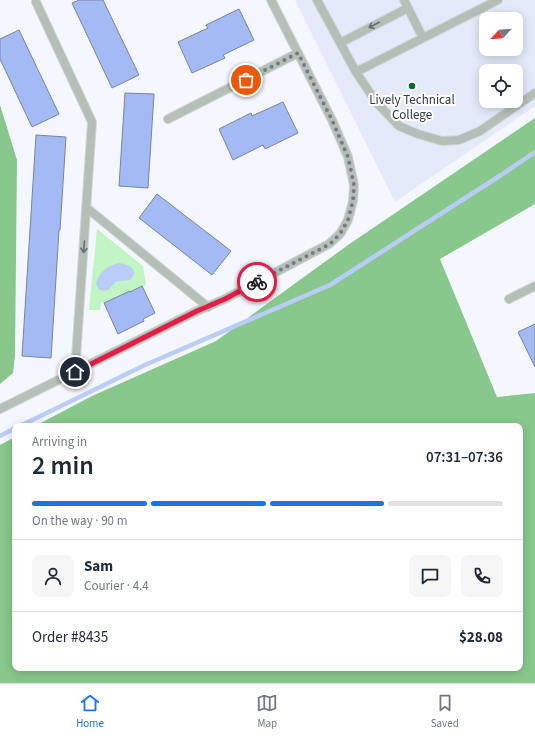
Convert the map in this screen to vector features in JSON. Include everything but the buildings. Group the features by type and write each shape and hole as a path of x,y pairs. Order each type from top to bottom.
{"lane":[{"path":"0,409 197,311 225,299 330,244 340,234 348,220 353,201 354,185 348,157 332,120 271,0"},
{"path":"316,0 356,72 376,102 399,126 418,134 442,141 459,140 480,131 535,93"},
{"path":"404,0 423,38"},
{"path":"356,72 498,0"},
{"path":"36,2 92,122 75,372"},
{"path":"340,43 408,8"},
{"path":"168,119 298,53"},
{"path":"86,208 208,307"},
{"path":"509,299 535,286"}],"shaded area":[{"name":"Lively Technical College","path":"295,0 535,0 535,106 395,202"}],"green space":[{"path":"0,105 17,160 15,356 13,373 0,384"},
{"path":"535,118 535,204 440,259 497,397 535,393 535,683 0,683 0,445 12,439 12,671 523,671 523,423 41,423 92,396 216,341 348,245"},
{"path":"97,229 143,266 146,285 101,303 100,310 89,310"}],"water":[{"path":"119,263 127,265 134,270 132,277 129,280 116,282 108,290 100,290 96,284 101,273 107,268"}],"waterway":[{"path":"26,423 145,365 330,285 535,152"},
{"path":"0,436 12,430"}],"way so far":[{"path":"246,80 298,53 332,120 348,157 354,185 353,201 348,220 340,234 330,244 257,282"}],"place":[{"name":"Lively Technical College","path":"412,86"}],"route":[{"path":"75,372 257,282"}]}
